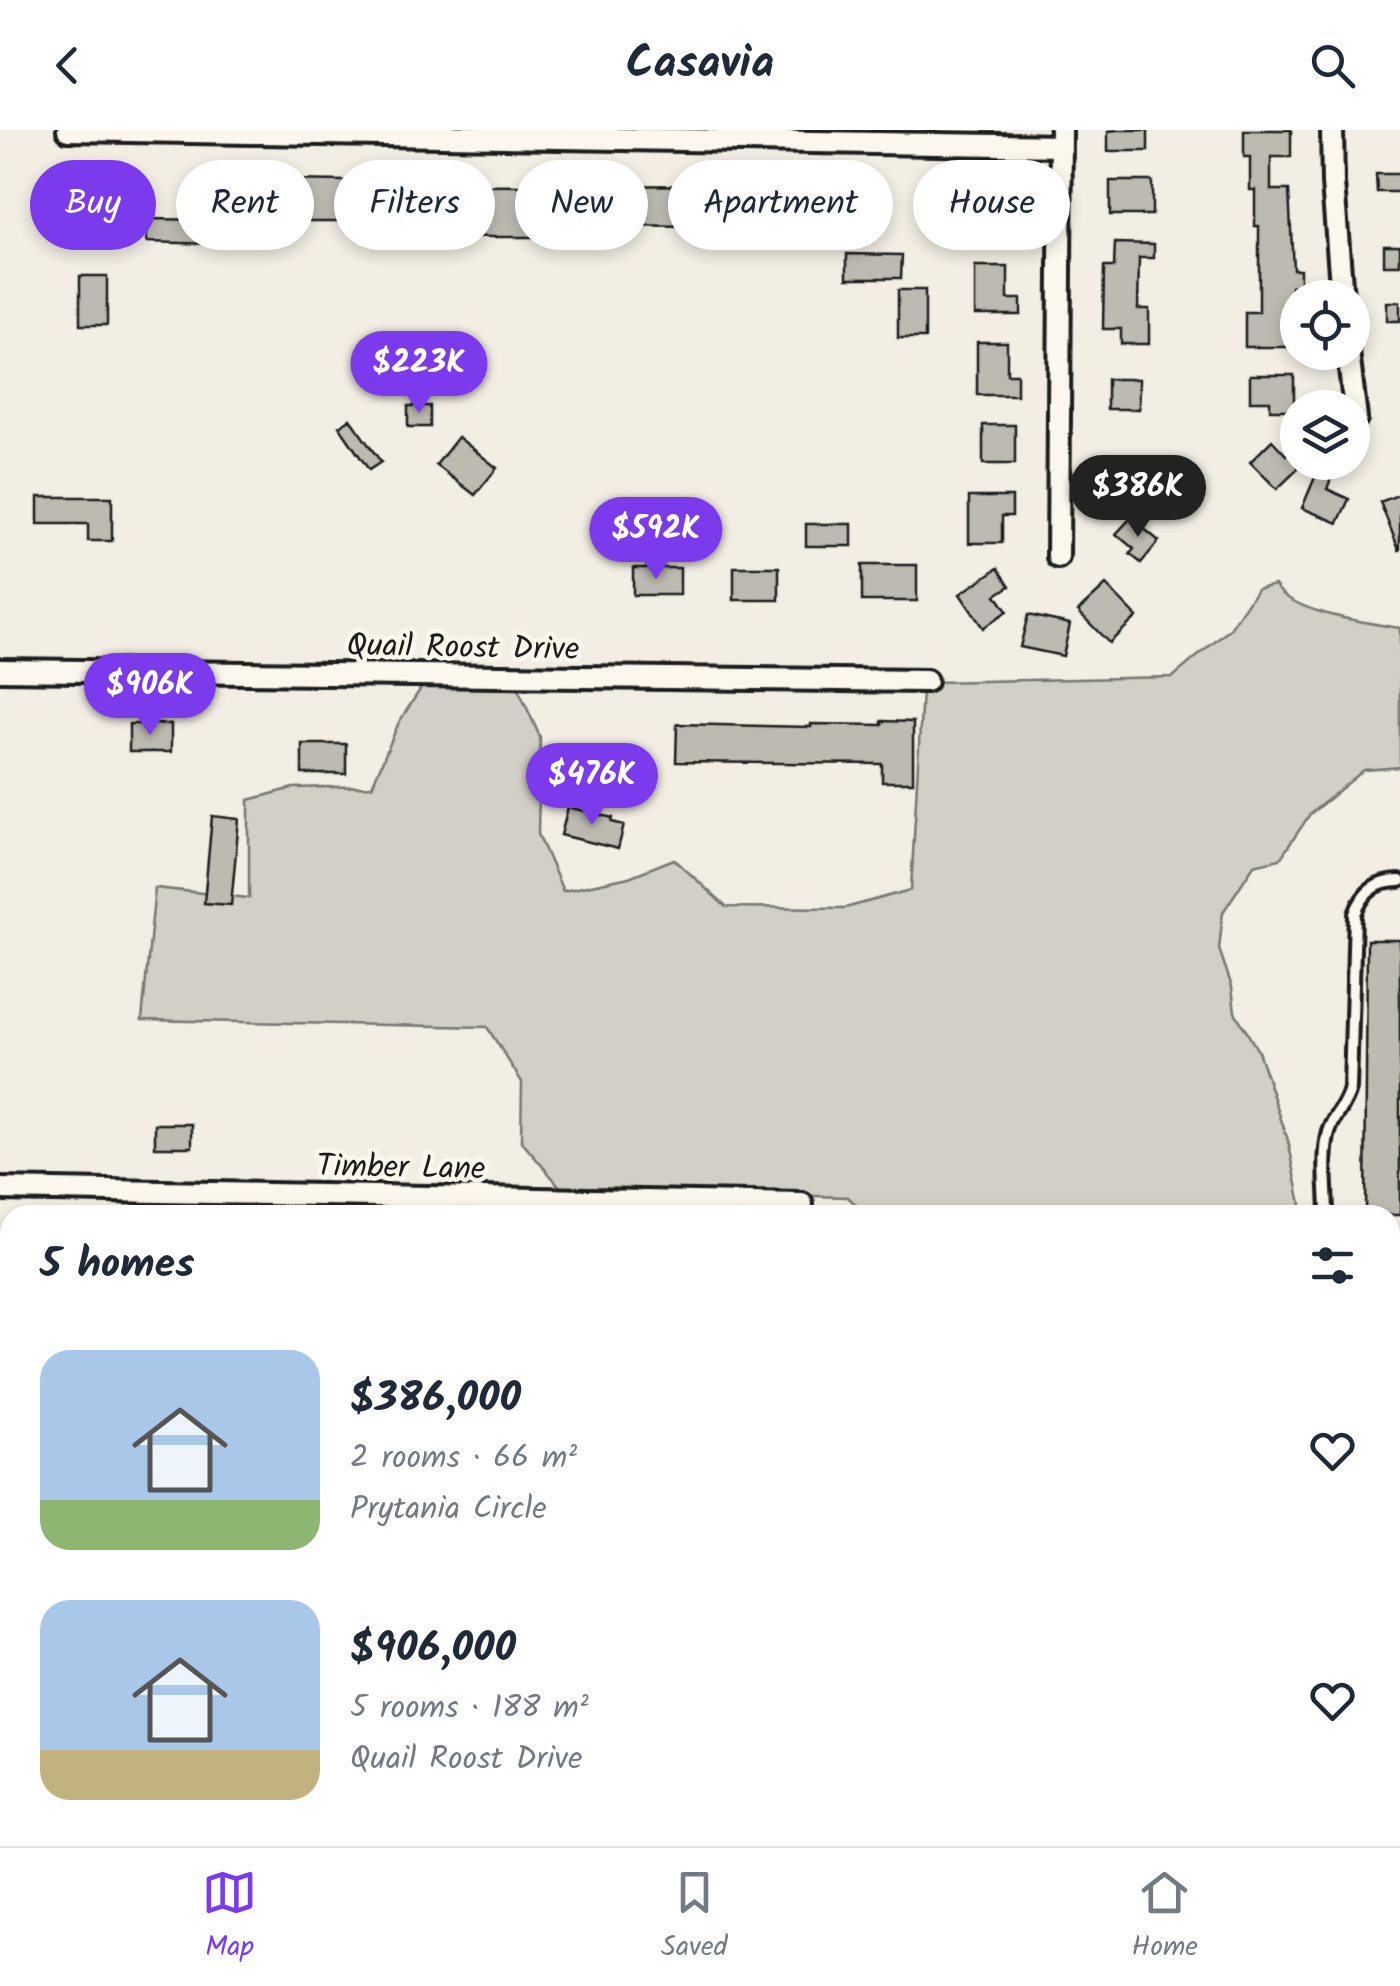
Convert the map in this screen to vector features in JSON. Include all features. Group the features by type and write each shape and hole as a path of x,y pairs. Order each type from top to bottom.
{"street":[{"path":"68,130 1061,138 1058,557"},
{"path":"1332,130 1340,280"},
{"name":"Quail Roost Drive","path":"0,670 926,681"},
{"name":"Timber Lane","path":"0,1188 802,1204"}],"lane":[{"path":"1327,1205 1327,1140 1330,1127 1347,1103 1350,1088 1354,914 1360,899 1371,888 1387,881 1400,881"}],"shaded area":[{"path":"1275,585 1283,595 1313,610 1400,628 1400,767 1364,770 1310,814 1280,859 1254,865 1223,912 1219,949 1232,987 1235,1012 1258,1051 1288,1140 1301,1205 856,1205 848,1197 562,1189 521,1141 522,1082 487,1027 142,1020 155,888 249,898 249,800 293,788 372,786 399,722 423,685 517,686 540,737 538,834 563,891 629,877 674,859 726,907 845,908 911,890 922,691 935,691 935,682 1173,677 1230,629 1257,589"},
{"path":"139,1202 305,1205 139,1205"}],"building":[{"path":"1148,130 1148,151 1108,151 1108,131"},
{"path":"1244,130 1291,130 1291,157 1271,157 1271,190 1289,190 1293,269 1300,269 1300,280 1280,280 1280,347 1245,347 1245,312 1259,312 1259,226 1255,226 1255,190 1250,190 1250,157 1244,157"},
{"path":"1376,174 1400,174 1400,192 1377,192"},
{"path":"314,180 334,181 334,221 314,221"},
{"path":"1110,181 1152,181 1152,215 1110,215"},
{"path":"648,185 668,185 668,227 648,226"},
{"path":"495,186 515,186 515,237 495,237"},
{"path":"156,219 176,219 176,243 156,242"},
{"path":"1115,243 1154,244 1154,258 1139,258 1138,309 1149,309 1149,344 1121,344 1121,329 1103,329 1104,267 1114,267"},
{"path":"1384,245 1400,245 1400,265 1384,265"},
{"path":"847,254 902,255 901,278 847,278"},
{"path":"975,267 1008,267 1008,299 1021,299 1021,315 975,315"},
{"path":"80,276 107,276 107,325 80,325"},
{"path":"898,290 925,290 925,338 898,338"},
{"path":"1387,302 1400,302 1400,321 1387,321"},
{"path":"977,342 1007,342 1007,374 1017,374 1017,395 977,395"},
{"path":"1250,375 1294,375 1294,390 1280,390 1280,410 1270,410 1270,401 1250,401"},
{"path":"1107,379 1139,379 1139,409 1107,409"},
{"path":"408,406 430,406 430,427 408,427"},
{"path":"350,419 381,462 369,470 339,426"},
{"path":"983,425 1015,425 1015,464 983,464"},
{"path":"458,437 497,468 475,495 436,465"},
{"path":"1272,440 1280,449 1280,480 1286,480 1277,489 1250,462"},
{"path":"1104,456 1133,456 1133,477 1104,477"},
{"path":"1314,480 1330,480 1327,489 1349,499 1338,523 1302,508"},
{"path":"1400,494 1400,550 1399,550 1380,502"},
{"path":"38,497 112,497 112,541 88,541 88,524 38,524"},
{"path":"969,497 1012,497 1012,516 1002,516 1002,543 969,543"},
{"path":"1131,518 1159,541 1141,563 1130,554 1134,549 1116,534"},
{"path":"806,524 852,524 852,546 806,546"},
{"path":"862,565 917,565 917,601 862,601"},
{"path":"734,567 779,567 779,600 734,600"},
{"path":"633,568 680,568 680,595 633,595"},
{"path":"998,568 1010,586 996,595 1007,611 983,628 960,594"},
{"path":"1106,585 1137,617 1109,643 1078,611"},
{"path":"1028,615 1070,624 1063,656 1020,647"},
{"path":"882,721 913,722 913,782 882,782 882,764 676,762 677,724 811,727 882,725"},
{"path":"129,724 171,724 171,752 129,752"},
{"path":"302,744 346,744 346,774 302,774"},
{"path":"568,807 613,818 612,822 624,825 618,849 561,835"},
{"path":"212,816 239,819 231,905 204,903"},
{"path":"1367,940 1400,940 1400,1205 1365,1205"},
{"path":"155,1124 192,1124 192,1147 155,1147"}]}
